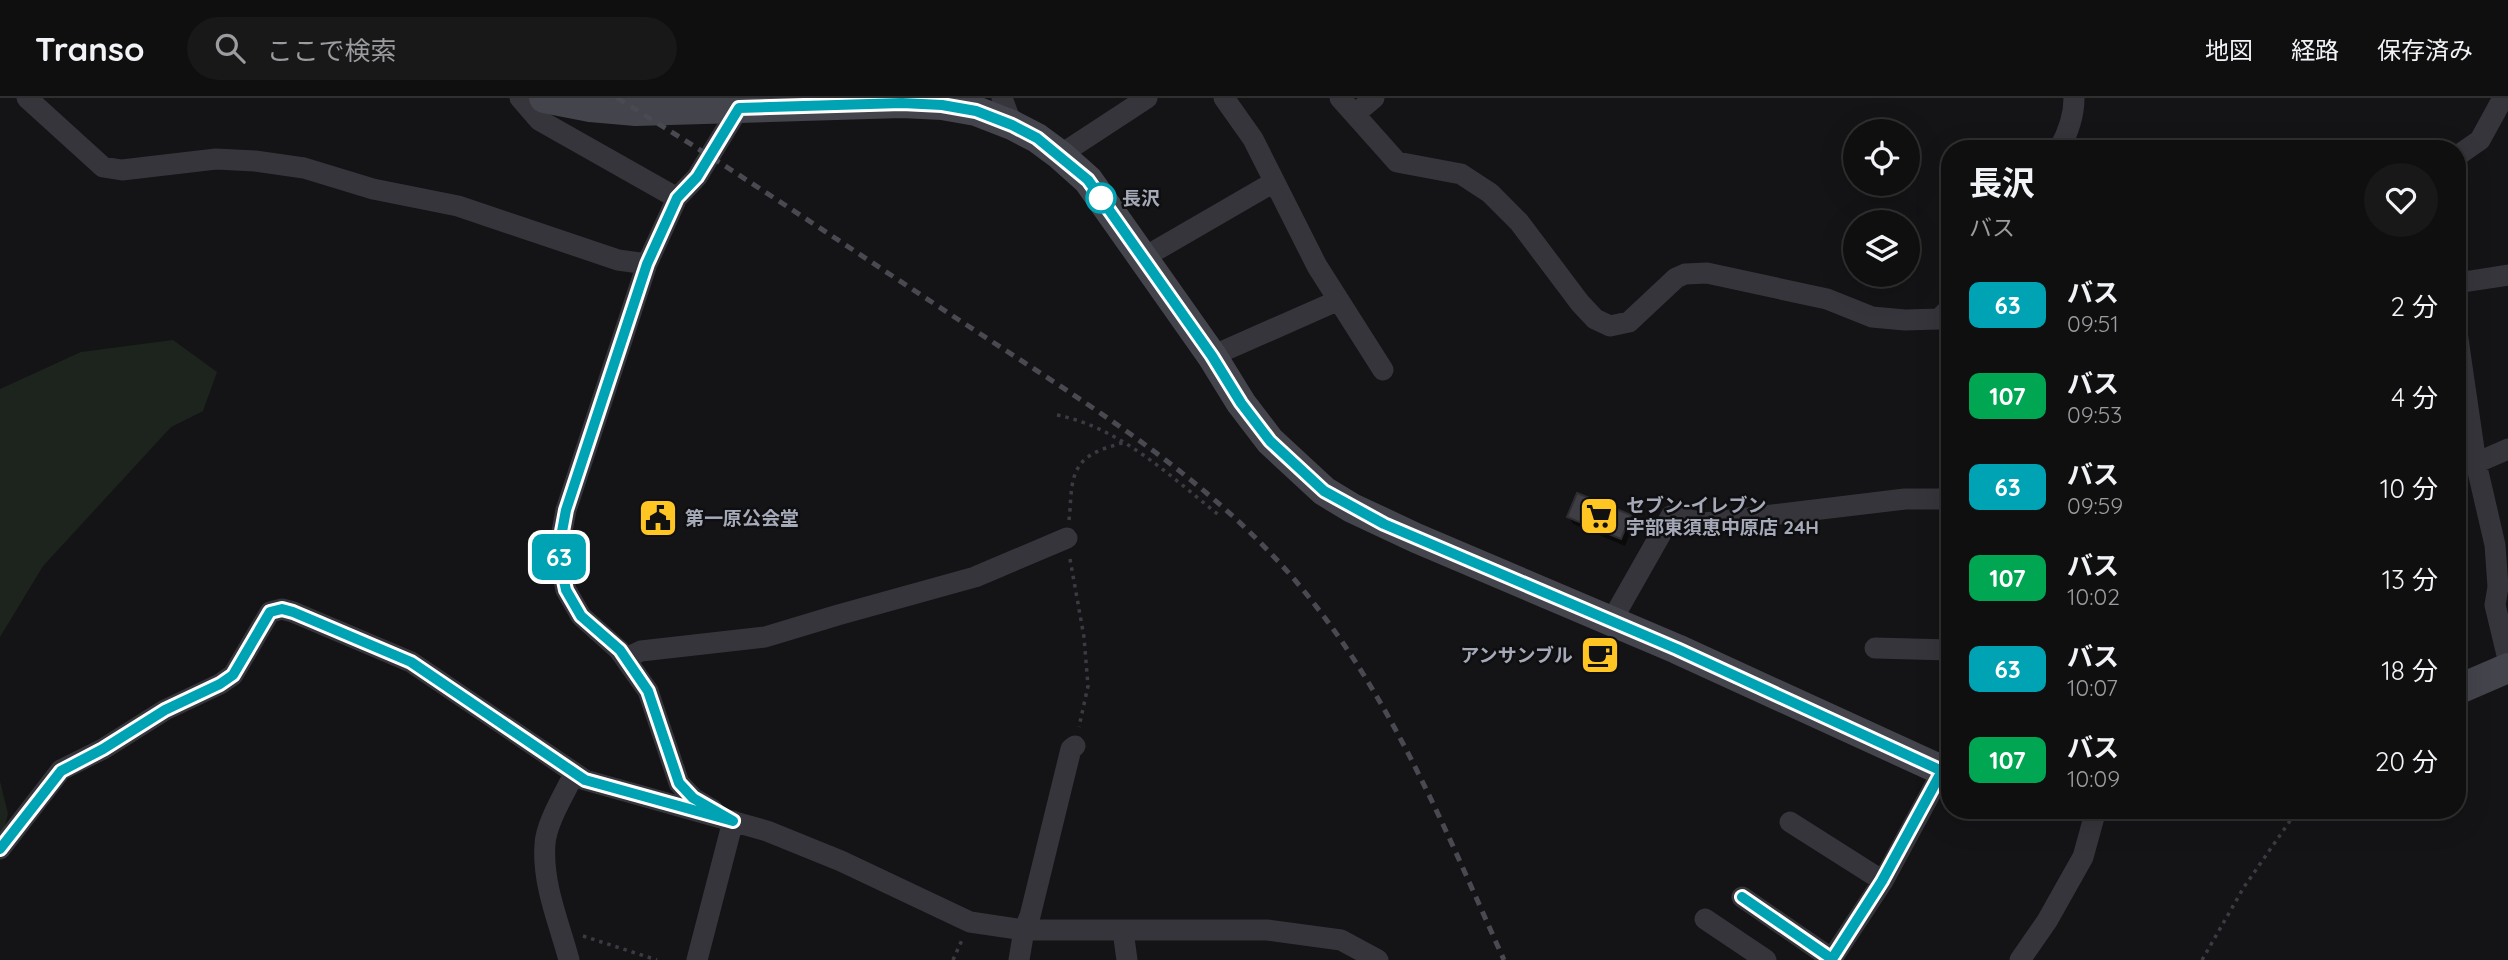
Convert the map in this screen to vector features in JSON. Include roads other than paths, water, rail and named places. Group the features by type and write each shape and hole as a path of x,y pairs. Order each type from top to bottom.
{"street":[{"path":"27,98 103,167 122,170 216,159 304,168 373,189 458,206 618,260 647,264"},
{"path":"520,98 539,120 677,198"},
{"path":"544,98 590,107 636,111 734,112 902,103 1007,112 1088,180 1115,216 1141,259 1212,356 1241,403 1270,441 1324,491 1405,533 1612,620 1941,765"},
{"path":"1224,98 1253,139 1317,266 1384,370"},
{"path":"1340,98 1398,162 1461,174 1490,193 1539,247 1580,303 1595,319 1610,326 1629,322 1676,278 1685,274 1707,273 1827,299 1872,317 1905,320 1941,317"},
{"path":"1355,114 1374,98"},
{"path":"2064,140 2074,109 2074,98"},
{"path":"2466,150 2480,140 2503,98"},
{"path":"1060,155 1139,100"},
{"path":"733,821 693,798 679,783 648,691 625,658 581,616 566,590 558,553 566,510 647,264 677,198 697,177 734,112"},
{"path":"1141,259 1274,182"},
{"path":"2466,282 2508,275"},
{"path":"1212,356 1339,300"},
{"path":"2466,426 2469,457 2501,543 2495,605 2508,659"},
{"path":"2469,457 2508,449"},
{"path":"1612,620 1671,516 1705,523 1905,499 1941,499"},
{"path":"625,658 641,650 765,637 975,578 1067,538"},
{"path":"0,849 61,771 103,749 165,710 233,675 270,612 282,609 411,662 585,780 767,831 841,861 970,922 1024,930 1267,930 1341,940 1378,960"},
{"path":"1875,648 1941,650"},
{"path":"2466,687 2508,668"},
{"path":"1019,960 1024,930 1030,916 1071,749 1074,746"},
{"path":"569,960 552,908 545,842 561,800 575,774"},
{"path":"1742,897 1832,960 1882,881 1941,778"},
{"path":"2020,960 2047,921 2083,857 2094,819"},
{"path":"697,960 733,821"},
{"path":"1790,822 1882,881"},
{"path":"1705,919 1766,960"},
{"path":"1123,931 1126,960"}],"railway":[{"path":"617,98 1101,413 1192,481 1234,518 1275,558 1312,601 1370,685 1419,774 1504,960"}],"place":[{"name":"長沢","path":"1101,198"},
{"name":"セブン-イレブン 宇部東須恵中原店 24H","path":"1599,516"},
{"name":"第一原公会堂","path":"658,518"},
{"name":"アンサンブル","path":"1600,655"}]}
